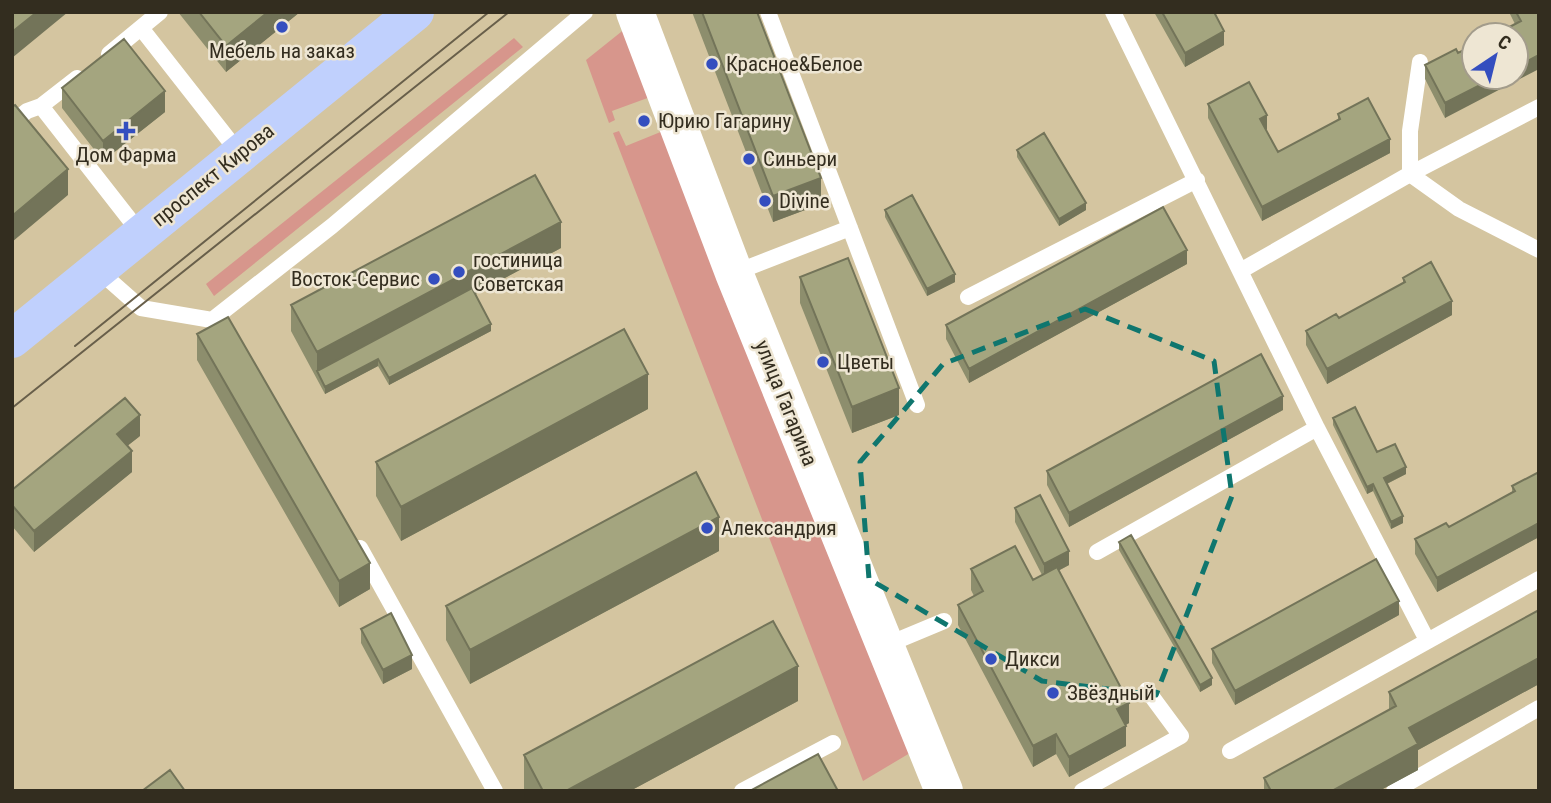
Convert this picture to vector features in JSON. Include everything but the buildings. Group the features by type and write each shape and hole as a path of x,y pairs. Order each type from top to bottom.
{"main road":[{"name":"проспект Кирова","path":"12,339 415,12"}],"street":[{"name":"улица Гагарина","path":"635,12 734,273 944,791"}],"lane":[{"path":"12,122 27,111 41,106 160,12"},
{"path":"212,320 332,226 585,12"},
{"path":"768,12 918,405"},
{"path":"1112,12 1242,270 1317,428 1427,640"},
{"path":"141,28 239,153"},
{"path":"1410,174 1410,131 1420,62"},
{"path":"41,106 141,234"},
{"path":"1242,270 1410,174 1539,107"},
{"path":"1410,174 1458,209 1539,250"},
{"path":"968,297 1197,180"},
{"path":"734,273 850,228"},
{"path":"98,270 141,308 212,320 228,328"},
{"path":"1097,552 1317,428"},
{"path":"349,529 495,791"},
{"path":"1230,751 1539,579"},
{"path":"884,646 944,621"},
{"path":"1083,791 1181,736 1147,690"},
{"path":"1394,791 1539,708"},
{"path":"742,791 833,743"}],"highlighted area":[{"path":"1085,309 1214,361 1232,496 1156,695 1042,681 869,579 860,462 943,364"}],"shaded area":[{"path":"626,28 653,96 612,111 615,120 609,123 586,60"},
{"path":"514,38 523,47 214,296 206,284"},
{"path":"619,131 626,146 663,131 915,750 863,781 613,133"}],"tram line":[{"path":"75,346 489,12"},
{"path":"12,408 509,12"}],"place":[{"name":"Мебель на заказ","path":"282,27"},
{"name":"Красное&Белое","path":"712,64"},
{"name":"Юрию Гагарину","path":"644,121"},
{"name":"Дом Фарма","path":"126,131"},
{"name":"Синьери","path":"749,159"},
{"name":"Divine","path":"765,201"},
{"name":"гостиница Советская","path":"459,272"},
{"name":"Восток-Сервис","path":"434,279"},
{"name":"Цветы","path":"823,362"},
{"name":"Александрия","path":"707,528"},
{"name":"Дикси","path":"991,659"},
{"name":"Звёздный","path":"1053,693"}]}
